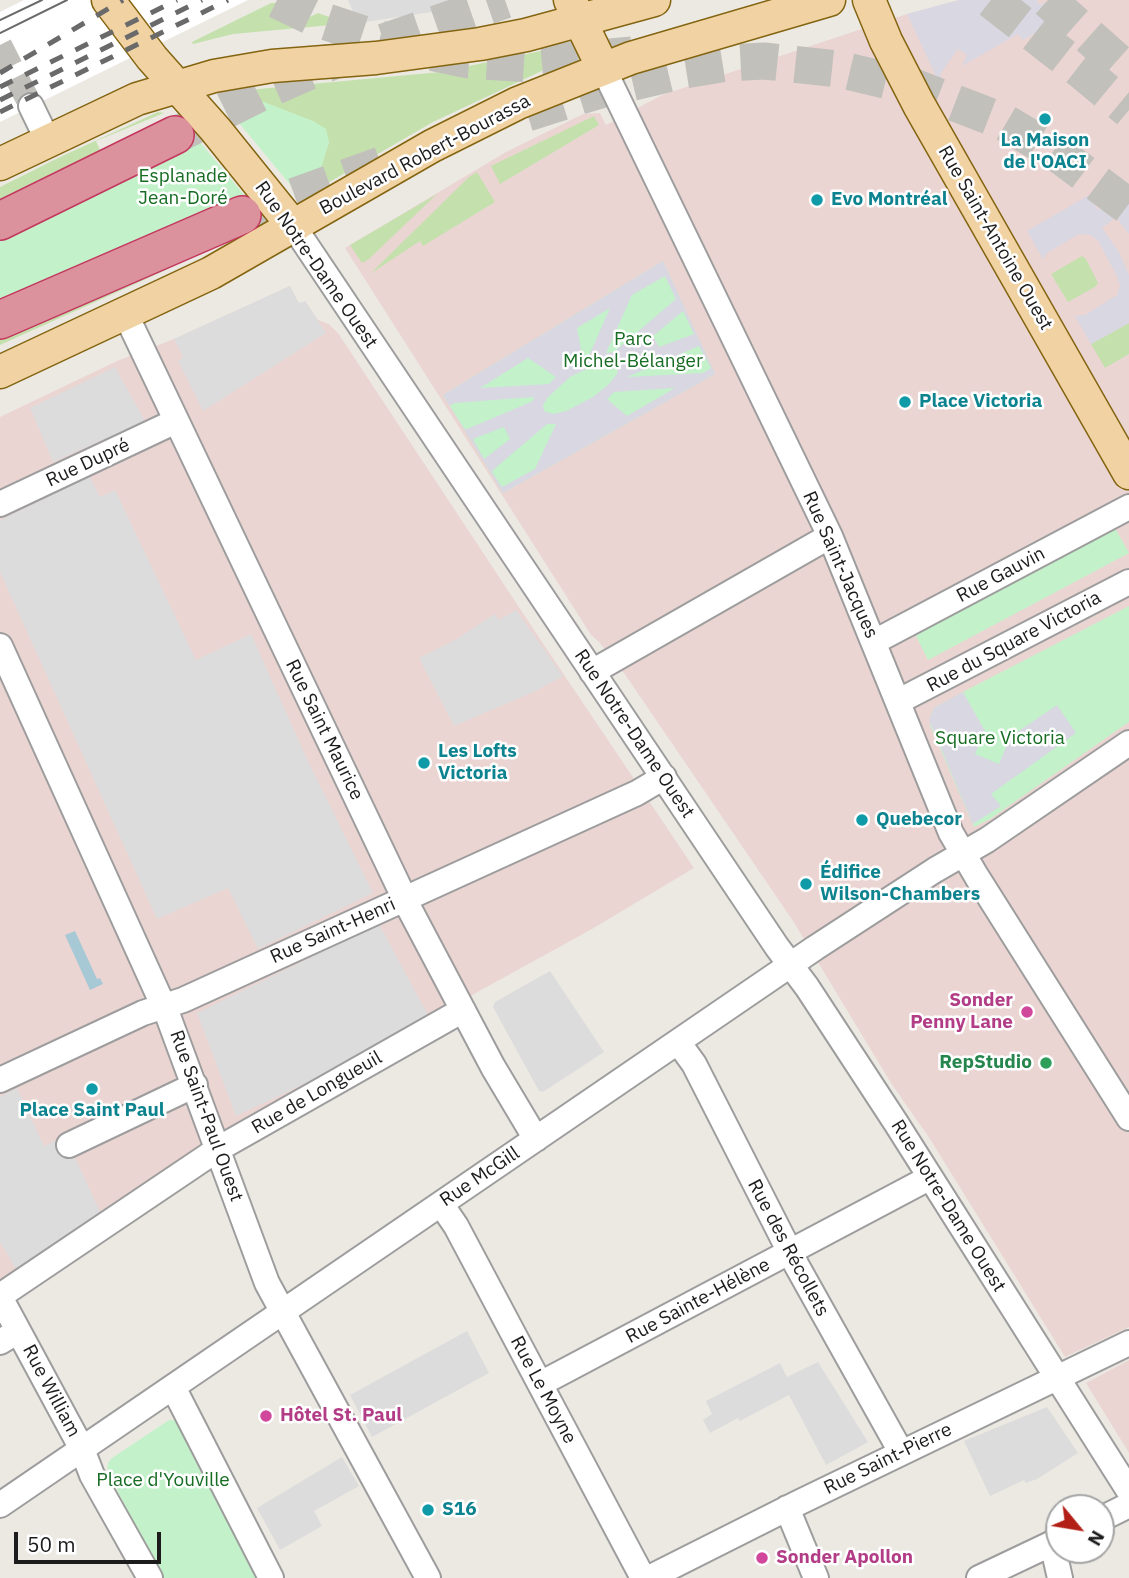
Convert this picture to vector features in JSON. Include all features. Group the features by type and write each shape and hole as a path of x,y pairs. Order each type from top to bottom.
{"highway":[{"path":"0,221 176,135"},
{"path":"0,320 242,215"}],"main road":[{"name":"Rue Notre-Dame Ouest","path":"108,0 294,227"},
{"path":"0,164 122,106 177,86 233,72 272,66 376,58 468,46 575,10 654,0"},
{"name":"Boulevard Robert-Bourassa","path":"0,372 211,273 394,168 478,122 531,97 603,68 829,0"},
{"name":"Rue Saint-Antoine Ouest","path":"869,0 886,41 919,105 1129,473"},
{"name":"Rue Saint-Jacques","path":"575,10 603,68"}],"street":[{"name":"Rue Saint-Jacques","path":"603,68 830,536 951,833 1129,1118"},
{"path":"31,106 48,141"},
{"name":"Rue Notre-Dame Ouest","path":"294,227 814,998 1129,1491"},
{"name":"Rue Saint Maurice","path":"126,315 405,899 463,1010 536,1139"},
{"name":"Rue Dupré","path":"0,504 176,421"},
{"name":"Rue Gauvin","path":"874,642 1129,507"},
{"path":"592,672 830,536"},
{"name":"Rue du Square Victoria","path":"899,701 1129,582"},
{"name":"Rue Saint-Paul Ouest","path":"0,646 164,1006 267,1283 428,1578"},
{"path":"963,854 1129,743"},
{"name":"Rue Saint-Henri","path":"0,1080 143,1013 183,1000 638,793 664,777"},
{"name":"Rue McGill","path":"0,1505 790,966 963,854"},
{"name":"Rue de Longueuil","path":"0,1297 218,1149 463,1010"},
{"name":"Rue des Récollets","path":"678,1042 694,1064 790,1252 901,1452"},
{"path":"69,1145 195,1085"},
{"name":"Rue Sainte-Hélène","path":"540,1384 929,1178"},
{"name":"Rue Le Moyne","path":"441,1204 456,1226 643,1578"},
{"name":"Rue William","path":"0,1297 9,1336 82,1449"},
{"name":"Rue Saint-Pierre","path":"649,1578 901,1452 1129,1343"},
{"path":"173,1387 271,1578"},
{"path":"82,1449 92,1475 150,1578"},
{"path":"787,1508 816,1578"},
{"path":"979,1578 1045,1547"}],"shaded area":[{"path":"348,0 456,0 458,8 358,23"},
{"path":"959,0 1129,0 1129,1327 1065,1357 930,1139 891,1083 793,921 624,673 591,635 345,248 506,152 583,114 600,113 606,125 662,95 907,14"},
{"path":"959,0 1008,0 1006,4 1013,8 1017,1 1020,3 1022,0 1038,0 1037,3 1042,5 1044,2 1048,4 1050,1 1070,0 1060,19 1023,40 1018,34 962,66 967,55 958,49 940,74 942,78 938,80 907,14"},
{"path":"1127,194 1129,234 1116,217 1102,228 1119,252 1129,275 1129,323 1091,344 1075,316 1085,315 1117,295 1120,285 1098,241 1091,235 1079,234 1047,253 1043,259 1027,231 1089,195 1098,210"},
{"name":"Parc Michel-Bélanger","path":"663,261 715,374 503,493 443,395","holes":["665,276 676,299 614,352 606,353 632,295","610,308 588,358 583,360 577,328","683,311 694,334 659,347 653,336","699,346 711,368 703,373 627,377","528,358 556,377 549,384 480,388","613,362 618,366 617,374 609,384 593,397 566,411 553,414 544,411 543,405 548,397 570,377 593,366","675,388 627,416 607,399 614,392","534,397 533,401 467,429 450,406 454,403","547,424 556,424 535,469 502,487 493,470","504,427 510,439 484,459 473,439"]},
{"path":"290,286 298,302 305,301 318,320 329,324 338,333 694,868 208,1148 0,1301 0,417 117,361 174,339"},
{"path":"290,286 298,302 305,301 326,333 203,411 178,361 183,357 174,339"},
{"path":"115,367 145,421 53,462 30,408"},
{"path":"90,477 100,497 115,490 196,660 251,634 307,759 373,893 258,949 228,888 157,919 0,572 0,520"},
{"path":"516,610 563,676 538,690 454,726 419,658 455,640 495,614 499,620"},
{"path":"963,692 985,731 975,754 999,764 1010,737 1057,705 1076,733 991,794 1001,806 973,824 929,720 934,708"},
{"path":"379,924 429,1017 338,1068 236,1116 197,1013"},
{"path":"550,971 604,1052 543,1092 539,1091 493,1007 495,1002"},
{"path":"17,1088 44,1146 65,1136 101,1214 17,1271 0,1242 0,1097"},
{"path":"467,1331 489,1373 372,1437 350,1395"},
{"path":"1129,1360 1129,1453 1086,1383"},
{"path":"818,1362 868,1442 826,1465 789,1395 740,1421 738,1418 710,1433 703,1420 712,1414 706,1401 780,1363 787,1377"},
{"path":"1047,1407 1078,1453 1037,1479 1026,1483 1024,1480 990,1496 964,1441"},
{"path":"342,1457 359,1486 314,1511 322,1526 280,1550 257,1508"}],"green space":[{"path":"271,3 285,6 295,24 318,13 335,19 351,14 353,23 233,34 193,44 192,42"},
{"path":"563,48 565,60 433,122 326,184 318,175 329,142 315,122 255,99 248,90 440,72"},
{"name":"Esplanade Jean-Doré","path":"248,90 256,99 315,122 326,129 329,142 319,175 326,184 306,194 292,187 230,112 230,97 236,92"},
{"path":"158,112 164,113 96,141 100,150 0,199 0,187 58,158"},
{"name":"Esplanade Jean-Doré","path":"176,114 251,203 0,306 0,235"},
{"path":"594,116 599,125 500,184 491,166"},
{"path":"477,172 495,202 423,246 420,241 370,274 469,177"},
{"path":"437,194 369,259 362,263 350,245"},
{"path":"194,254 166,270 0,345 0,334"},
{"path":"1082,256 1098,283 1068,302 1051,274"},
{"name":"Parc Michel-Bélanger","path":"663,261 715,374 503,493 443,395"},
{"path":"1129,323 1129,354 1105,368 1091,344"},
{"path":"1115,528 1129,553 928,660 915,634"},
{"name":"Square Victoria","path":"1129,606 1129,722 990,819 974,827 930,725 934,708"},
{"name":"Place d'Youville","path":"169,1420 177,1420 262,1578 163,1578 107,1471 112,1458"}],"water":[{"path":"75,931 97,979 100,978 103,984 90,990 65,935"}],"pier":[{"path":"24,0 248,0 0,122 0,12"}],"tunnel":[{"path":"277,0 312,17 363,34 468,60 530,64 632,55"},
{"path":"384,42 505,0"},
{"path":"991,0 1129,110"},
{"path":"1048,0 1129,72"},
{"path":"0,45 31,106"},
{"path":"176,135 262,92 333,61"},
{"path":"527,113 600,90 684,70 728,63 764,61 838,69 914,87 1004,122 1058,154 1129,207"},
{"path":"243,215 389,162"}],"tram line":[{"path":"0,20 42,0"},
{"path":"0,33 67,0"}],"railway":[{"path":"0,73 123,0"},
{"path":"0,87 177,0"},
{"path":"0,100 202,0"},
{"path":"0,112 228,0"}],"place":[{"name":"La Maison de l'OACI","path":"1045,119"},
{"name":"Evo Montréal","path":"817,200"},
{"name":"Place Victoria","path":"905,402"},
{"name":"Les Lofts Victoria","path":"424,763"},
{"name":"Quebecor","path":"862,820"},
{"name":"Édifice Wilson-Chambers","path":"806,884"},
{"name":"Sonder Penny Lane","path":"1027,1012"},
{"name":"RepStudio","path":"1046,1063"},
{"name":"Place Saint Paul","path":"92,1089"},
{"name":"Hôtel St. Paul","path":"266,1416"},
{"name":"S16","path":"428,1510"},
{"name":"Sonder Apollon","path":"762,1558"}]}
